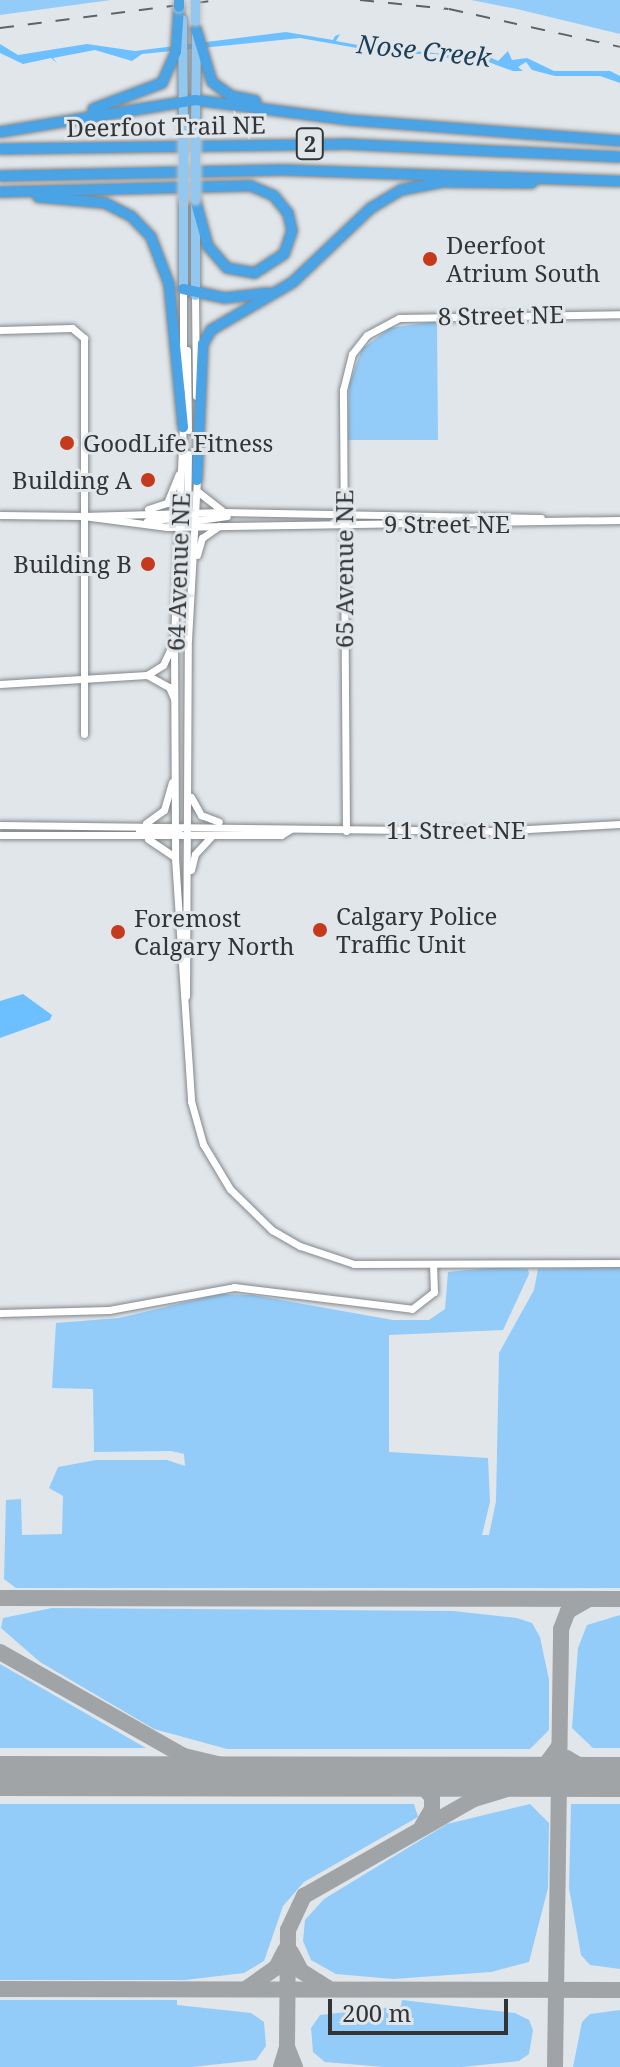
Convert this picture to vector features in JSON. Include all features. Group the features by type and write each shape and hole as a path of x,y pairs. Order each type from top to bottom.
{"highway":[{"path":"53,121 162,83 176,52 181,4"},
{"path":"196,25 205,70 217,87 308,116"},
{"path":"0,132 189,100 308,116 620,141"},
{"name":"Deerfoot Trail NE","path":"0,149 343,144 620,157"},
{"name":"Deerfoot Trail NE","path":"0,176 298,170 619,181"},
{"path":"196,485 203,344 230,315 302,275 371,208 401,190 442,182 619,181"},
{"path":"0,194 251,186 274,196 288,213 292,231 284,254 255,273 227,268 208,246 189,199"},
{"path":"0,194 94,200 143,226 167,272 183,427"},
{"path":"183,289 195,295 242,298 274,292"}],"main road":[{"name":"64 Avenue NE","path":"195,0 196,25 189,100 183,128 195,295"},
{"name":"64 Avenue NE","path":"181,4 189,100 195,128 183,289"}],"street":[{"name":"64 Avenue NE","path":"183,289 183,460 189,517 190,618 185,999"},
{"name":"64 Avenue NE","path":"195,295 196,485 189,517 180,527 174,642 175,858 191,1101 203,1144 230,1189 272,1230 315,1252 354,1264 620,1263"},
{"name":"8 Street NE","path":"384,324 454,315 620,314"},
{"path":"183,324 188,356 189,517"},
{"name":"65 Avenue NE","path":"346,831 345,375 352,354 384,324"},
{"path":"0,330 77,329 84,338 84,734"},
{"path":"131,511 167,503 183,460"},
{"path":"196,485 223,512"},
{"name":"9 Street NE","path":"83,516 131,511 189,517 221,525 620,520"},
{"name":"9 Street NE","path":"0,515 83,516 180,527 189,517 223,512 344,512 571,521"},
{"path":"129,521 262,512"},
{"path":"190,618 199,545 207,531 221,525"},
{"path":"0,684 147,675 163,665 174,642"},
{"path":"147,675 169,687 175,701"},
{"path":"144,824 166,806 175,764"},
{"path":"189,792 201,815 233,825"},
{"name":"11 Street NE","path":"0,825 144,824 175,830 187,836 281,835 291,829"},
{"path":"73,835 175,830 187,824"},
{"name":"11 Street NE","path":"187,824 346,831 544,830 620,824"},
{"name":"11 Street NE","path":"0,835 134,835 175,830"},
{"path":"134,835 160,843 175,858"},
{"path":"187,887 195,854 212,836"},
{"path":"0,1313 109,1310 234,1287 412,1309 434,1292 433,1264"}],"shaded area":[{"path":"0,0 111,0 0,15"},
{"path":"471,0 620,0 620,34 517,9"},
{"path":"286,32 333,40 340,34 336,41 369,47 376,47 378,39 394,49 454,55 477,51 498,61 508,51 512,60 527,58 554,71 610,71 620,76 620,83 600,76 555,76 532,70 526,62 518,67 523,71 513,71 469,55 457,61 436,54 389,54 387,48 357,48 300,38 142,54 132,61 95,50 53,58 57,63 51,58 23,64 0,53 0,44 18,55 87,44 135,51"},
{"path":"437,321 438,440 348,440 349,385 362,349 390,328"},
{"path":"23,994 52,1015 50,1020 0,1038 0,1001"},
{"path":"500,1267 528,1269 529,1274 503,1330 389,1335 389,1452 488,1458 490,1502 482,1535 489,1535 496,1501 499,1353 534,1290 538,1269 620,1267 620,1588 16,1588 4,1579 6,1500 21,1499 22,1535 62,1534 63,1496 49,1488 58,1467 96,1460 167,1460 185,1466 184,1454 171,1451 94,1452 93,1389 52,1388 56,1323 119,1318 220,1294 252,1295 393,1320 429,1320 445,1309 448,1272"},
{"path":"52,1608 453,1611 517,1618 532,1623 540,1637 549,1680 549,1730 530,1749 227,1749 154,1729 40,1662 1,1628 3,1618"},
{"path":"620,1615 620,1748 593,1748 572,1728 578,1648 587,1625"},
{"path":"0,1664 146,1748 0,1748"},
{"path":"0,1804 414,1804 418,1817 304,1882 283,1906 264,1961 244,1973 185,1980 0,1980"},
{"path":"530,1804 549,1823 548,1888 529,1962 491,1972 393,1979 336,1974 311,1960 303,1941 305,1920 324,1899 447,1824"},
{"path":"571,1804 620,1804 620,1969 590,1965 581,1955 569,1888"},
{"path":"0,2000 177,2000 177,2005 251,2013 264,2022 266,2046 256,2060 192,2067 0,2067"},
{"path":"402,2000 515,2013 529,2020 533,2030 529,2054 519,2061 462,2067 384,2067 325,2062 313,2052 311,2028 320,2015 401,2006"},
{"path":"620,2010 620,2067 573,2067 582,2022 590,2014"}],"taxiway":[{"path":"0,1598 620,1599"},
{"path":"555,2067 561,1629 568,1611 589,1599"},
{"path":"0,1652 184,1756 267,1776"},
{"path":"519,1775 544,1767 559,1746"},
{"path":"567,1758 599,1777"},
{"path":"405,1776 418,1781 432,1797 432,1809 422,1826"},
{"path":"287,2047 288,1930 304,1896 474,1799 530,1782 574,1777"},
{"path":"247,1988 276,1968 285,1950"},
{"path":"291,1952 301,1971 327,1987"},
{"path":"0,1989 620,1990"},
{"path":"281,2067 287,2047 295,2067"}],"runway":[{"path":"0,1776 620,1777"}],"railway":[{"path":"0,28 218,0"},
{"path":"360,0 449,9 620,47"}],"place":[{"name":"Deerfoot Atrium South","path":"430,259"},
{"name":"GoodLife Fitness","path":"67,443"},
{"name":"Building A","path":"148,480"},
{"name":"Building B","path":"148,564"},
{"name":"Calgary Police Traffic Unit","path":"320,930"},
{"name":"Foremost Calgary North","path":"118,932"}],"water label":[{"name":"Nose Creek","path":"424,51"}]}
